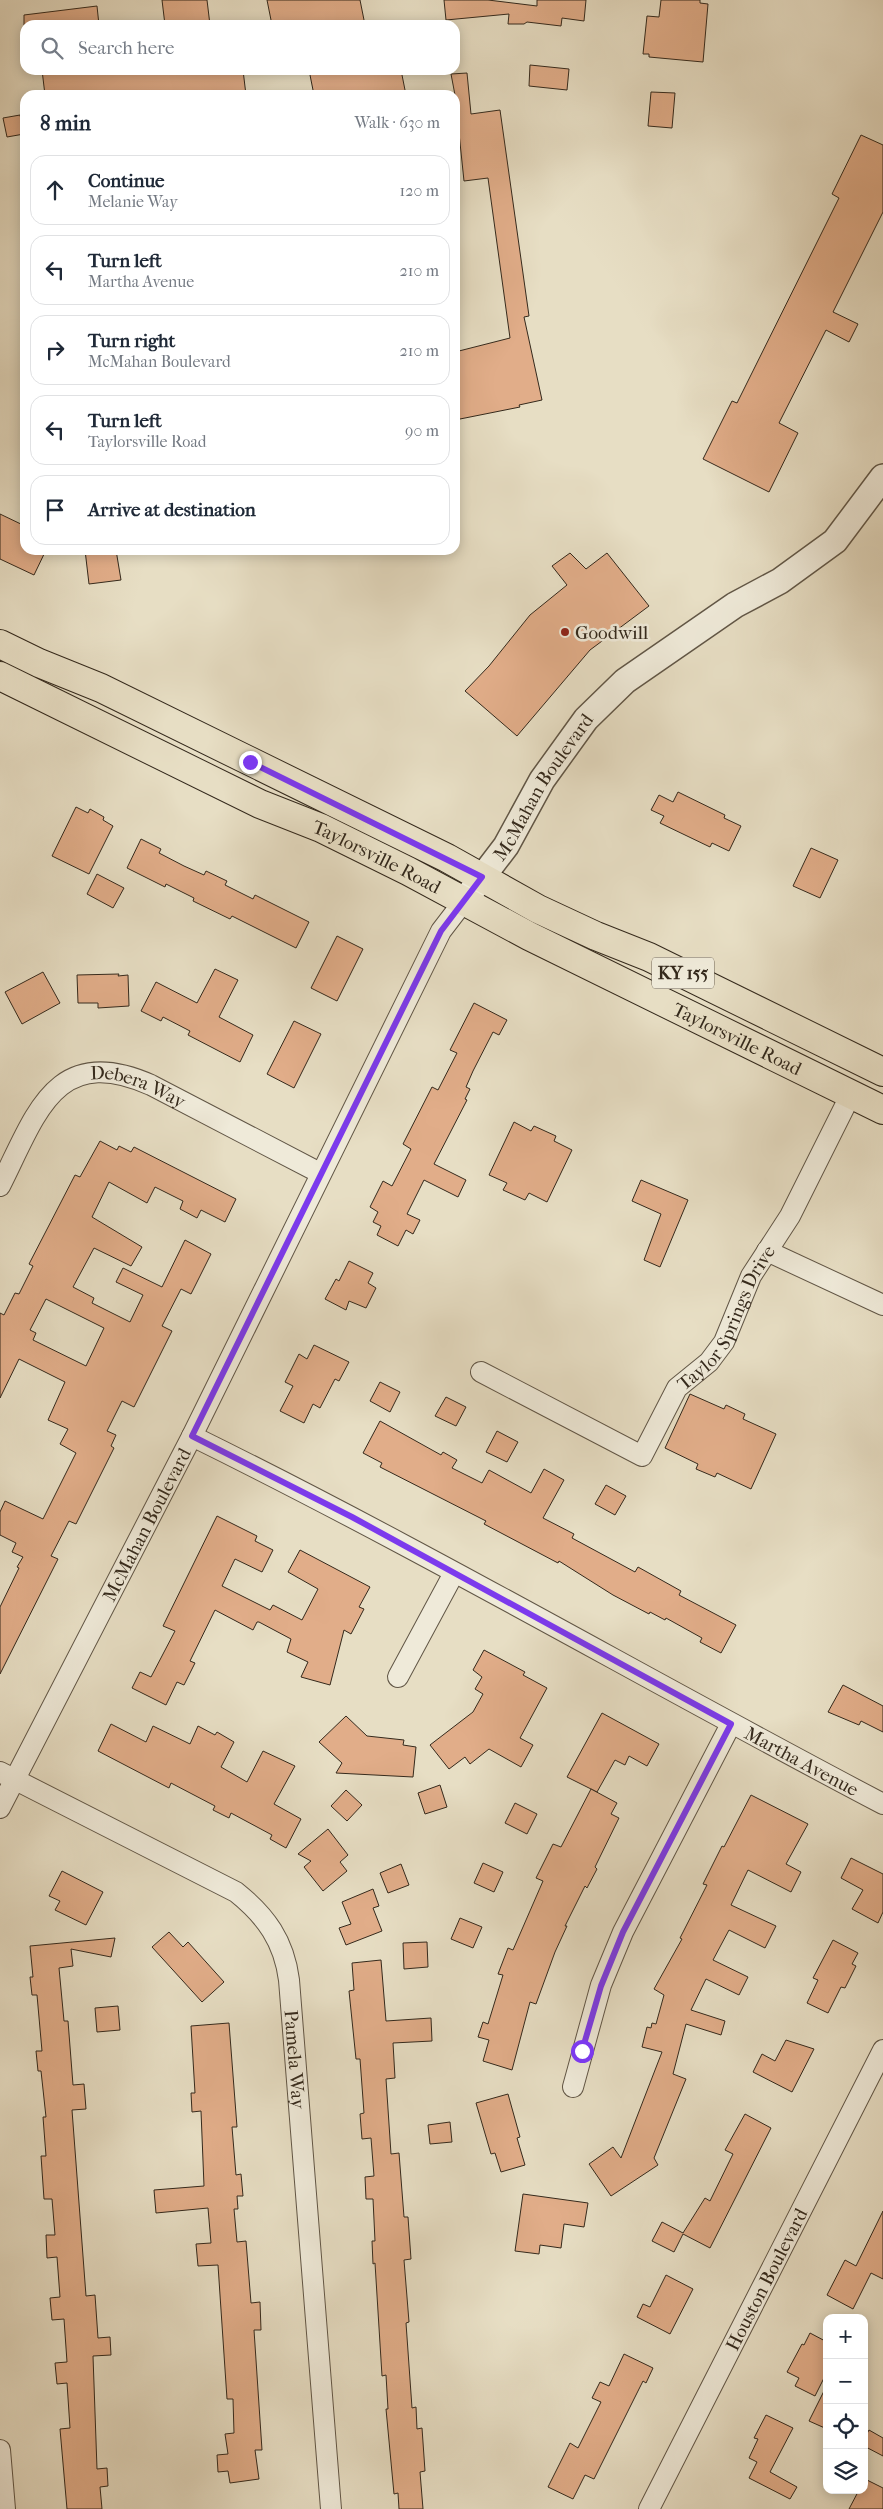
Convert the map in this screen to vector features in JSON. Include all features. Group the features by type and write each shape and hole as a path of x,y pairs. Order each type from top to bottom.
{"main road":[{"name":"Taylorsville Road","path":"0,644 39,663 101,688 482,877 538,909 596,936 649,957 883,1072"},
{"name":"Taylorsville Road","path":"0,676 260,804 321,828 529,936 883,1110"}],"street":[{"name":"McMahan Boulevard","path":"0,1808 7,1776 192,1436 320,1173 441,931 506,846 542,780 586,719 625,681 735,604 780,581 835,541 883,477"},
{"name":"Debera Way","path":"0,1186 38,1111 52,1091 63,1082 81,1074 102,1071 128,1075 151,1085 320,1173"},
{"name":"Taylor Springs Drive","path":"481,1372 642,1456 678,1388 709,1362 724,1342 751,1276 790,1216 851,1094"},
{"path":"768,1251 883,1305"},
{"name":"Martha Avenue","path":"192,1436 352,1517 731,1724 883,1804"},
{"path":"398,1677 454,1573"},
{"path":"573,2087 601,1986 623,1932 731,1724"},
{"name":"Pamela Way","path":"7,1776 236,1892 266,1919 282,1948 289,1980 331,2509"},
{"name":"Houston Boulevard","path":"649,2509 883,2050"},
{"path":"0,2450 5,2509"}],"building":[{"path":"162,0 207,0 209,20 164,20"},
{"path":"267,0 360,0 364,20 271,20"},
{"path":"444,0 488,0 537,6 537,0 586,0 584,21 562,18 561,26 527,22 524,24 508,24 509,14 446,20"},
{"path":"661,0 700,0 700,3 708,4 703,62 649,57 649,54 643,54 647,16 659,17"},
{"path":"97,6 98,20 24,20 24,15"},
{"path":"530,65 569,69 567,90 529,86"},
{"path":"460,73 467,73 471,114 500,110 529,316 524,317 542,400 519,405 520,407 460,419 460,351 510,338 488,178 464,181 460,143 460,90 454,90 451,75 460,75"},
{"path":"43,75 244,75 245,90 44,90"},
{"path":"310,75 402,75 405,90 313,90"},
{"path":"651,92 675,93 672,128 648,126"},
{"path":"20,115 20,135 7,137 3,118"},
{"path":"861,135 883,145 883,212 833,312 858,324 849,342 826,330 779,423 798,433 769,492 703,459 732,401 737,403 839,198 832,194"},
{"path":"0,514 20,524 20,555 44,555 34,575 0,559"},
{"name":"Goodwill","path":"570,553 586,569 607,553 649,606 590,650 517,736 465,691 489,666 530,615 567,585 552,566"},
{"path":"86,555 117,555 121,580 89,584"},
{"path":"678,792 725,815 724,818 741,826 729,851 712,843 710,847 660,823 664,816 651,810 659,795 673,802"},
{"path":"76,807 88,813 90,809 104,817 103,820 113,826 89,874 52,856"},
{"path":"141,839 161,849 159,853 184,866 204,875 206,871 227,881 225,885 253,899 255,895 309,922 296,948 232,916 230,919 193,901 194,898 166,884 165,887 127,868"},
{"path":"811,848 838,860 820,898 793,886"},
{"path":"97,874 124,888 113,908 87,894"},
{"path":"337,936 363,949 337,1001 311,988"},
{"path":"215,969 238,980 219,1017 253,1035 240,1062 188,1035 190,1031 163,1017 161,1021 141,1011 156,982 197,1003"},
{"path":"43,972 60,1003 22,1024 5,992"},
{"path":"119,974 118,976 128,975 129,1006 98,1008 98,1003 78,1003 77,975"},
{"path":"474,1003 507,1020 499,1035 493,1032 473,1071 466,1087 470,1089 465,1099 467,1100 434,1164 466,1180 458,1197 424,1180 407,1214 420,1220 413,1234 406,1230 398,1246 377,1235 381,1226 373,1222 378,1212 370,1207 383,1181 392,1186 411,1149 403,1144 432,1087 438,1090 457,1053 450,1050"},
{"path":"294,1021 321,1034 294,1088 267,1074"},
{"path":"514,1122 531,1131 534,1126 556,1136 554,1141 572,1150 547,1202 529,1193 525,1200 503,1190 507,1183 489,1175"},
{"path":"100,1141 117,1150 119,1146 131,1152 134,1147 236,1199 225,1222 201,1210 197,1218 180,1209 183,1201 155,1187 147,1203 109,1182 92,1217 142,1247 131,1266 94,1248 73,1287 94,1298 92,1303 130,1322 143,1295 116,1282 123,1268 162,1287 185,1240 211,1254 191,1294 181,1289 162,1326 172,1331 134,1407 122,1401 107,1431 116,1435 111,1446 114,1448 76,1524 69,1521 51,1556 58,1559 0,1674 0,1607 23,1557 12,1552 16,1543 0,1535 0,1512 5,1501 43,1519 76,1453 60,1444 68,1429 48,1420 65,1382 19,1359 0,1398 0,1313 4,1315 15,1293 19,1294 33,1266 29,1264 75,1175 80,1177","holes":["46,1299 104,1328 86,1366 33,1340 36,1333 30,1330"]},
{"path":"641,1180 688,1200 660,1267 644,1260 661,1214 632,1201"},
{"path":"349,1261 373,1273 368,1283 376,1288 366,1308 349,1301 346,1310 325,1299 336,1279 339,1281"},
{"path":"314,1345 349,1362 339,1381 335,1379 320,1408 313,1404 304,1423 280,1411 293,1386 285,1382 299,1354 307,1359"},
{"path":"380,1382 400,1392 390,1412 370,1401"},
{"path":"690,1394 724,1409 726,1405 745,1414 743,1419 776,1434 751,1489 717,1473 715,1477 696,1469 698,1464 665,1448"},
{"path":"446,1397 466,1407 456,1426 435,1416"},
{"path":"380,1421 441,1455 443,1452 457,1460 452,1468 482,1483 489,1470 531,1493 544,1469 564,1480 543,1518 574,1534 572,1538 635,1572 638,1567 681,1591 679,1595 736,1625 721,1653 700,1642 702,1638 666,1618 665,1620 650,1612 649,1614 613,1595 559,1561 558,1563 484,1524 486,1521 380,1467 382,1463 363,1453"},
{"path":"497,1431 518,1442 507,1462 486,1452"},
{"path":"606,1485 626,1496 615,1515 595,1504"},
{"path":"217,1516 257,1536 255,1541 273,1550 262,1572 235,1559 222,1586 270,1610 273,1605 302,1620 318,1589 288,1572 300,1550 370,1587 359,1607 364,1609 351,1634 344,1630 330,1685 301,1677 308,1662 287,1652 291,1639 259,1622 257,1622 253,1630 215,1610 190,1661 195,1663 184,1685 177,1682 166,1705 132,1688 140,1672 151,1677 175,1631 163,1626"},
{"path":"484,1650 525,1672 523,1675 547,1688 520,1738 533,1745 521,1767 489,1749 470,1764 465,1757 449,1769 430,1745 473,1712 483,1694 475,1689 482,1677 473,1670"},
{"path":"843,1685 883,1706 883,1732 861,1721 859,1725 828,1712"},
{"path":"602,1713 659,1744 647,1766 629,1756 625,1765 615,1760 597,1792 567,1777"},
{"path":"346,1716 367,1736 404,1740 403,1745 416,1747 413,1777 336,1773 342,1763 319,1742"},
{"path":"111,1724 146,1742 153,1726 190,1744 198,1726 215,1735 217,1732 234,1742 221,1767 247,1782 263,1751 295,1766 274,1804 301,1819 286,1848 270,1839 272,1835 231,1813 229,1818 213,1810 215,1806 171,1783 169,1788 98,1751"},
{"path":"440,1785 447,1807 425,1814 418,1793"},
{"path":"591,1789 617,1803 611,1814 619,1818 595,1867 597,1869 587,1888 585,1886 565,1926 567,1926 555,1952 536,2004 530,2002 512,2070 483,2061 489,2040 478,2037 483,2022 488,2024 503,1975 498,1974 508,1948 513,1950 543,1881 536,1878 553,1844 561,1847"},
{"path":"346,1790 362,1805 347,1821 331,1806"},
{"path":"751,1795 808,1824 786,1864 801,1872 791,1892 748,1870 731,1905 776,1926 765,1948 729,1930 713,1960 748,1977 739,1995 706,1979 691,2010 725,2021 721,2035 686,2024 673,2074 686,2079 654,2158 658,2165 611,2196 589,2164 613,2147 621,2158 662,2052 642,2047 647,2027 651,2028 652,2023 656,2024 664,1995 654,1989 682,1939 680,1938 707,1885 703,1884 722,1846 724,1847"},
{"path":"515,1803 537,1814 527,1834 505,1823"},
{"path":"328,1829 348,1855 340,1862 347,1871 323,1891 304,1867 311,1861 298,1854"},
{"path":"851,1858 883,1874 883,1912 878,1923 852,1909 863,1890 841,1878"},
{"path":"483,1863 503,1872 494,1892 474,1883"},
{"path":"401,1864 409,1885 388,1893 380,1873"},
{"path":"62,1871 103,1892 86,1925 55,1910 60,1901 49,1896"},
{"path":"373,1889 379,1906 373,1908 382,1931 346,1945 339,1928 351,1924 342,1902"},
{"path":"460,1918 482,1927 473,1948 451,1939"},
{"path":"169,1932 183,1947 188,1942 224,1982 202,2002 152,1947"},
{"path":"115,1938 111,1957 71,1949 73,1966 59,1968 64,2021 68,2021 73,2085 84,2084 86,2109 72,2110 86,2296 95,2295 98,2338 110,2337 111,2355 93,2356 97,2469 107,2468 108,2486 100,2487 102,2509 67,2509 60,2429 70,2428 67,2383 57,2384 55,2363 67,2362 64,2319 52,2320 50,2298 60,2297 57,2257 47,2258 46,2235 55,2235 52,2199 44,2199 41,2156 46,2156 43,2117 46,2117 41,2071 38,2071 36,2051 42,2051 37,1995 32,1995 30,1977 33,1977 30,1946"},
{"path":"833,1940 858,1953 852,1964 856,1966 845,1988 841,1987 828,2013 807,2003 818,1980 813,1978"},
{"path":"427,1942 428,1967 404,1969 403,1943"},
{"path":"381,1960 386,2021 431,2018 432,2041 393,2043 395,2078 386,2079 391,2154 399,2153 404,2217 408,2217 411,2259 404,2260 409,2322 406,2323 412,2408 416,2407 417,2429 422,2428 425,2471 420,2472 423,2509 399,2509 398,2493 394,2494 386,2409 388,2409 386,2375 382,2376 375,2263 373,2264 372,2241 375,2241 373,2199 366,2199 365,2177 374,2176 371,2138 362,2139 360,2114 364,2113 360,2059 356,2059 349,1991 354,1990 352,1963"},
{"path":"118,2006 120,2030 97,2032 95,2008"},
{"path":"229,2023 237,2127 232,2127 236,2175 241,2174 243,2196 237,2196 238,2209 234,2209 237,2242 246,2241 251,2303 260,2302 261,2330 254,2330 262,2450 255,2450 259,2479 230,2483 228,2471 218,2472 217,2455 228,2454 225,2434 234,2433 233,2399 227,2399 218,2265 198,2266 196,2244 211,2243 208,2208 156,2213 154,2190 204,2186 201,2111 192,2112 191,2093 195,2093 191,2026"},
{"path":"786,2040 814,2049 792,2092 753,2072 762,2054 775,2061"},
{"path":"508,2094 520,2137 517,2138 525,2165 501,2172 495,2153 491,2154 476,2103"},
{"path":"745,2114 771,2128 710,2248 683,2234 674,2252 652,2241 662,2222 683,2233 705,2198 710,2201 733,2154 725,2150"},
{"path":"450,2122 452,2142 430,2144 428,2125"},
{"path":"523,2194 588,2203 584,2227 564,2224 561,2248 540,2245 539,2254 515,2251"},
{"path":"883,2211 883,2279 871,2273 853,2309 827,2295 845,2260 856,2266"},
{"path":"666,2275 693,2289 670,2334 637,2317 643,2304 650,2307"},
{"path":"810,2333 823,2340 823,2380 815,2396 795,2386 799,2378 787,2372 802,2344 804,2345"},
{"path":"624,2354 653,2368 646,2383 643,2381 594,2479 585,2475 573,2499 548,2487 570,2443 578,2448 601,2402 592,2398 600,2382 609,2386"},
{"path":"823,2393 823,2427 809,2421"},
{"path":"766,2415 793,2428 770,2472 797,2487 790,2499 749,2478 757,2462 749,2458 758,2439 754,2438"},
{"path":"869,2430 883,2438 883,2456 868,2448"},
{"path":"868,2480 883,2488 883,2509 849,2509 857,2494 868,2494"}],"place":[{"name":"Goodwill","path":"565,632"}],"route":[{"path":"250,762 482,877 441,931 201,1414 192,1436 352,1517 731,1724 704,1772 623,1932 601,1986 582,2051"}]}
